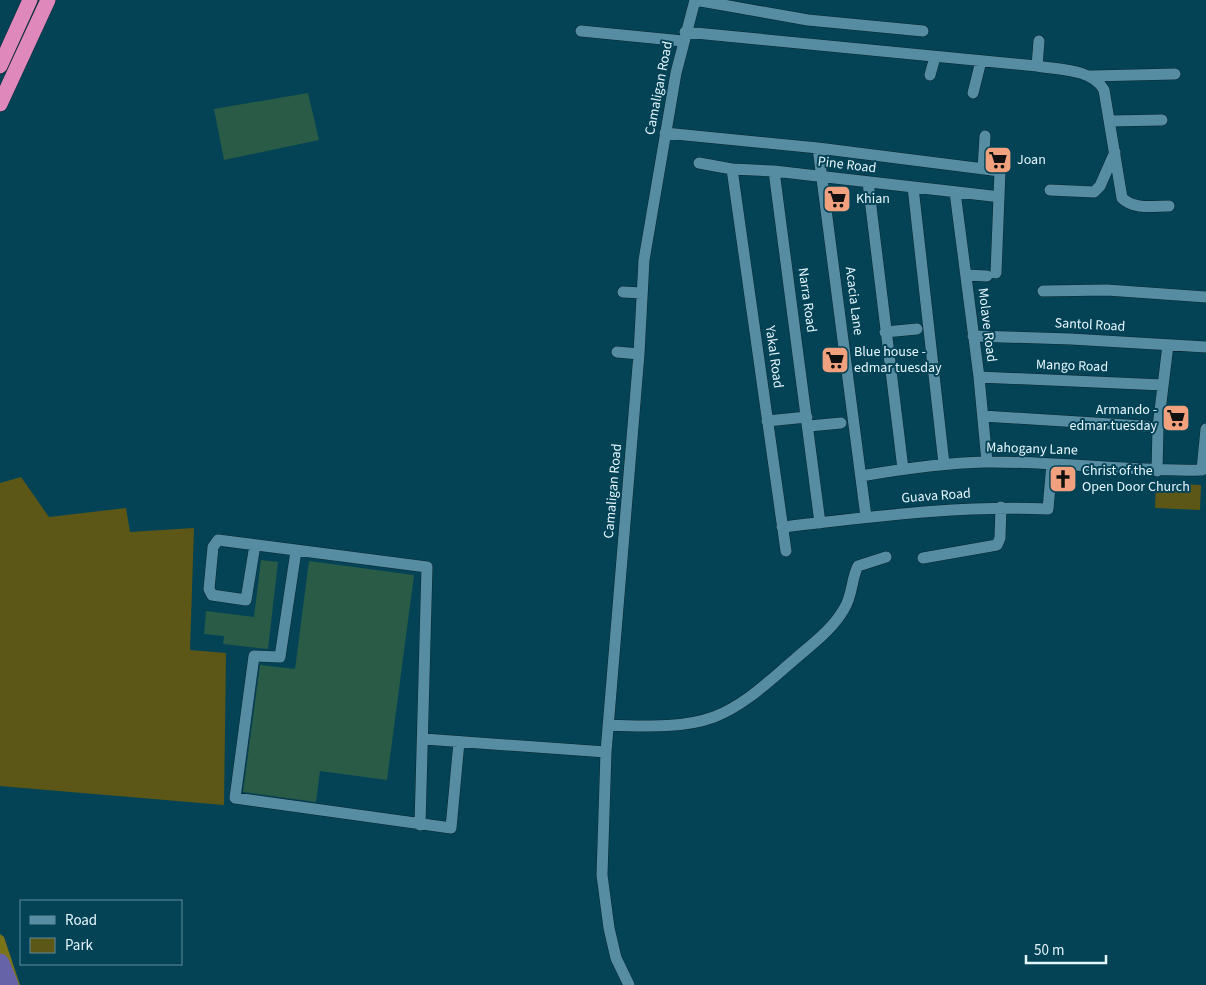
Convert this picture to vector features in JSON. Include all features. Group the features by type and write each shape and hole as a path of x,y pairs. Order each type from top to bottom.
{"highway":[{"path":"0,66 30,0"},
{"path":"0,104 48,0"}],"street":[{"path":"695,0 808,20 923,31"},
{"name":"Camaligan Road","path":"629,985 616,958 609,928 602,875 606,752 639,354 644,260 665,133 684,37 695,0"},
{"path":"581,31 684,37 981,61 1037,66 1091,76 1175,74"},
{"path":"1037,66 1039,41"},
{"path":"930,75 935,57"},
{"path":"973,93 981,61"},
{"path":"1091,76 1100,81 1104,90 1122,198 1127,203 1137,206 1169,206"},
{"path":"1110,121 1162,120"},
{"path":"665,133 818,148 1000,170 992,274 966,275"},
{"path":"983,168 985,136"},
{"name":"Acacia Lane","path":"818,148 866,517"},
{"path":"1050,190 1094,192 1100,186 1115,152"},
{"name":"Pine Road","path":"699,163 732,169 774,171 992,196"},
{"name":"Yakal Road","path":"732,169 786,551"},
{"name":"Narra Road","path":"774,171 820,523"},
{"path":"868,182 903,469"},
{"path":"913,187 944,464"},
{"name":"Molave Road","path":"955,192 979,377 987,462"},
{"path":"1043,291 1107,290 1206,297"},
{"path":"623,292 642,293"},
{"path":"885,332 917,329"},
{"name":"Santol Road","path":"973,336 1071,339 1206,347"},
{"path":"1157,471 1158,427 1168,346"},
{"path":"617,352 639,354"},
{"name":"Mango Road","path":"979,377 1163,385"},
{"path":"983,416 1158,427"},
{"path":"767,421 841,423"},
{"name":"Mahogany Lane","path":"861,476 944,464 987,462 1157,471 1202,470 1206,429"},
{"name":"Guava Road","path":"782,527 866,517 1001,507 1048,508 1052,464"},
{"path":"923,558 996,545 1000,538 1001,507"},
{"path":"255,544 246,600 212,595 209,589 213,547 218,540 255,544 296,551 427,567 424,739 420,825"},
{"path":"296,551 280,657 254,656 236,798 451,828 459,742"},
{"path":"608,726 646,726 692,722 713,717 736,706 756,692 828,630 850,597 858,566 886,557"},
{"path":"424,739 606,752"}],"green space":[{"path":"21,477 49,517 126,508 130,532 194,528 190,650 226,653 224,805 0,786 0,483"},
{"path":"1156,483 1201,485 1200,510 1155,508"}],"shaded area":[{"path":"0,934 4,937 20,985 0,985"}],"building":[{"path":"308,93 319,140 224,160 214,109"},
{"path":"261,560 278,562 268,649 223,644 224,636 204,634 206,611 254,617"},
{"path":"309,561 414,575 387,780 320,771 316,802 243,792 260,665 295,669"}],"waterway":[{"path":"0,963 9,985"}],"place":[{"name":"Joan","path":"998,160"},
{"name":"Khian","path":"837,199"},
{"name":"Blue house - edmar tuesday","path":"835,360"},
{"name":"Armando - edmar tuesday","path":"1176,418"},
{"name":"Christ of the Open Door Church","path":"1063,479"}]}
